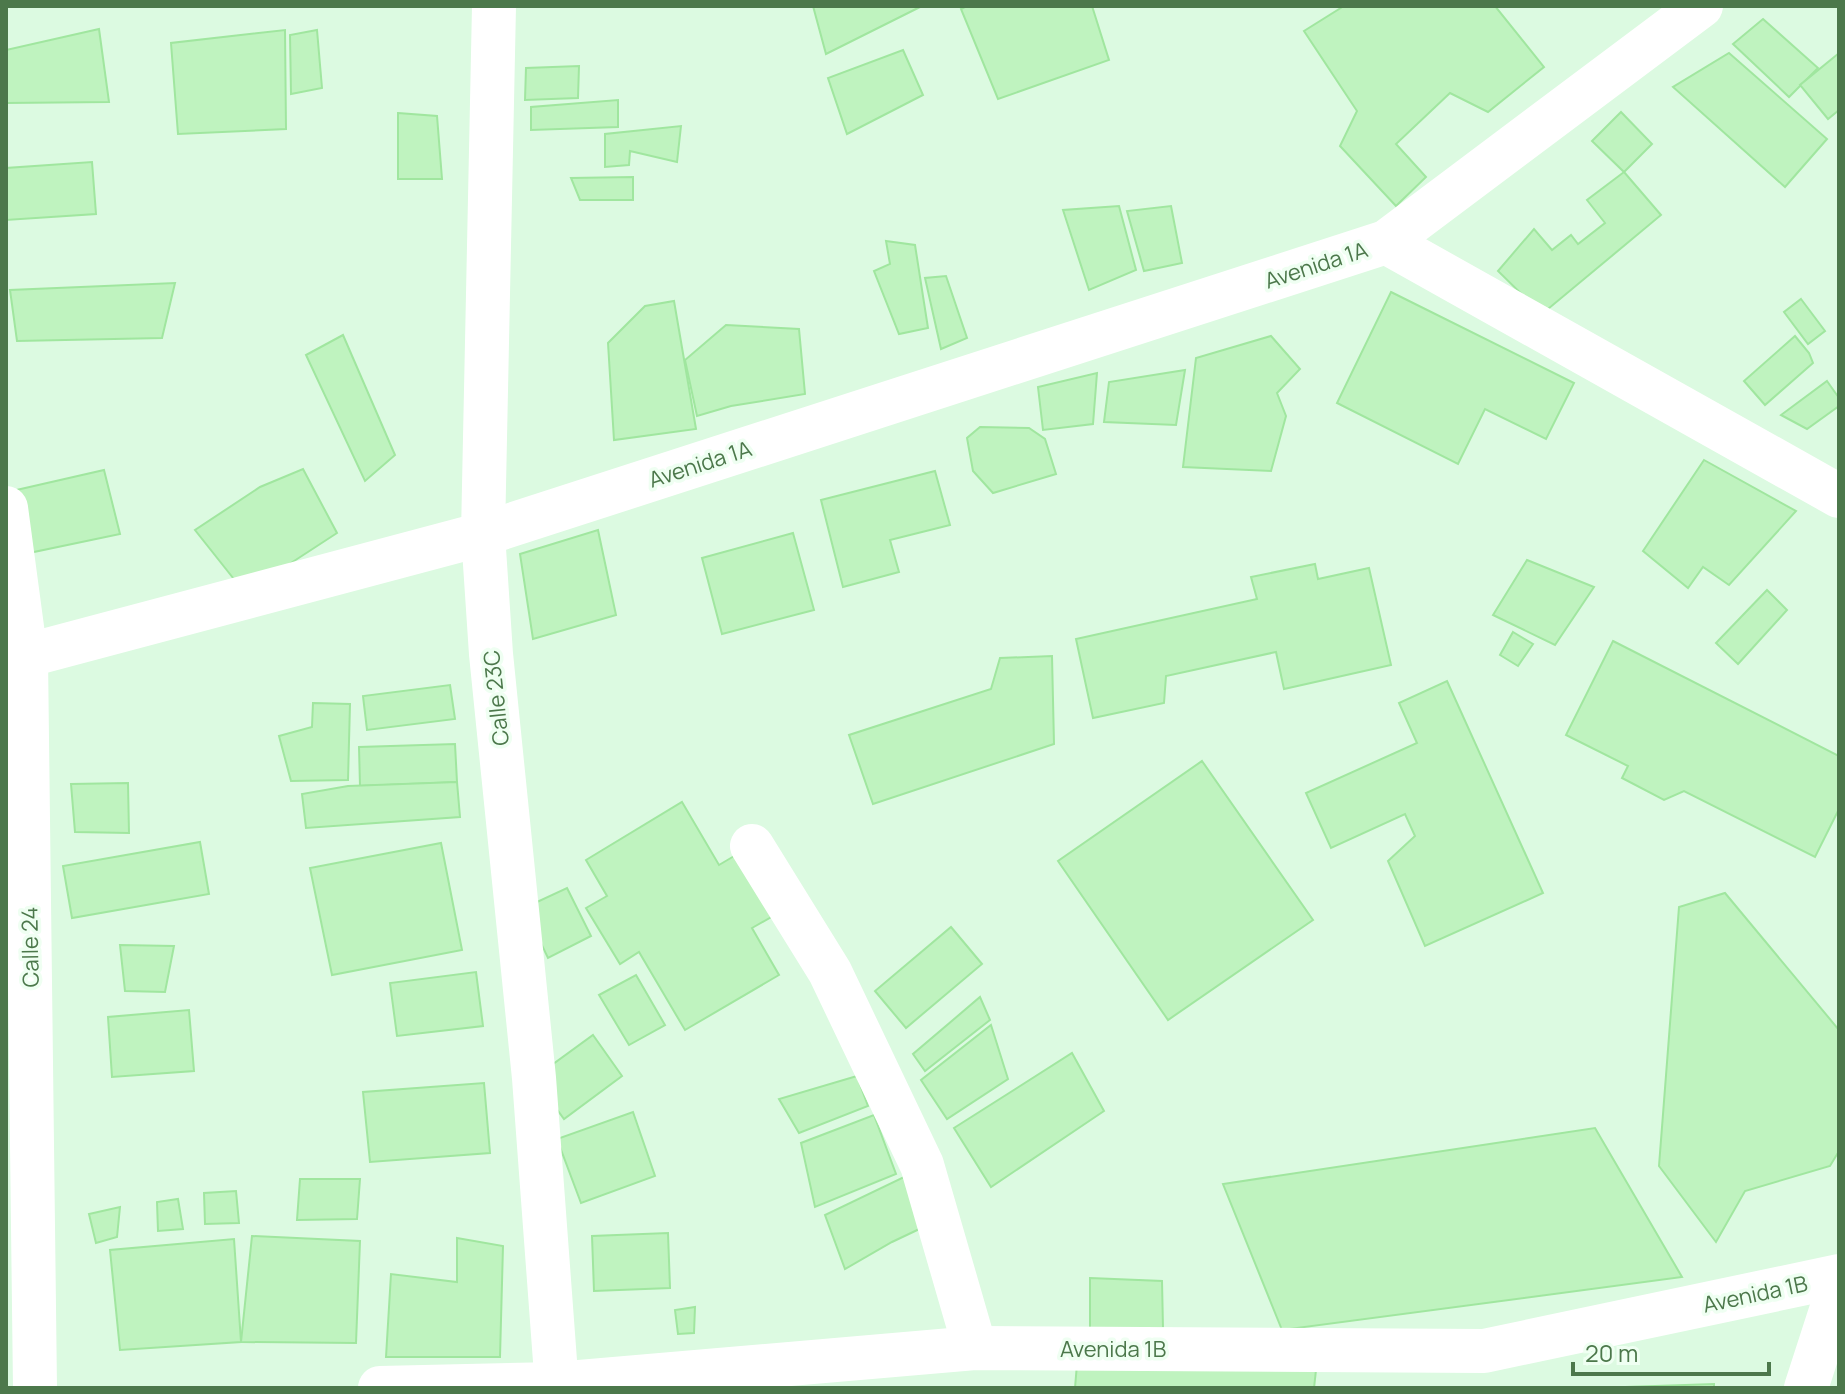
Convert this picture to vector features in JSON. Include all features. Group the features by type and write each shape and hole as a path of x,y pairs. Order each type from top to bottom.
{"street":[{"name":"Calle 23C","path":"494,6 483,534 491,654 534,1078 556,1386"},
{"name":"Avenida 1A","path":"16,659 483,534 1386,242 1701,6"},
{"name":"Avenida 1A","path":"1386,242 1839,496"},
{"name":"Calle 24","path":"6,508 16,659 35,1388"},
{"path":"752,846 830,972 922,1165 975,1348"},
{"name":"Avenida 1B","path":"380,1388 556,1386 975,1348 1484,1351 1839,1276"},
{"path":"1806,1388 1839,1286"}],"shaded area":[{"path":"6,6 1839,6 1839,1388 6,1388"}],"building":[{"path":"813,6 922,6 826,54"},
{"path":"967,6 1092,6 1109,60 998,99 961,9"},
{"path":"1344,6 1495,6 1544,67 1488,112 1450,93 1396,144 1426,177 1396,206 1340,146 1357,111 1304,31"},
{"path":"1763,19 1818,68 1789,97 1733,44"},
{"path":"99,29 109,102 6,103 6,50"},
{"path":"285,30 286,129 178,134 171,43"},
{"path":"317,30 322,88 291,94 290,35"},
{"path":"903,50 923,95 847,134 828,78"},
{"path":"1729,53 1827,139 1785,187 1673,87"},
{"path":"1839,53 1839,110 1828,119 1800,85"},
{"path":"579,66 578,98 525,100 526,68"},
{"path":"618,100 618,127 531,130 531,107"},
{"path":"1621,112 1652,144 1624,172 1592,141"},
{"path":"398,113 437,116 442,179 398,179"},
{"path":"681,126 677,162 630,151 629,165 605,167 605,134"},
{"path":"92,162 96,214 6,220 6,168"},
{"path":"1624,172 1661,215 1542,314 1498,271 1534,229 1552,250 1571,235 1578,244 1605,223 1587,200"},
{"path":"633,177 633,200 580,200 571,178"},
{"path":"1119,206 1136,270 1089,290 1063,210"},
{"path":"1171,206 1182,263 1144,271 1127,211"},
{"path":"886,241 915,245 928,328 899,334 874,271 890,264"},
{"path":"946,276 967,338 941,349 925,278"},
{"path":"175,283 162,338 17,341 10,290"},
{"path":"1391,292 1574,383 1546,439 1485,409 1458,464 1337,403"},
{"path":"1801,299 1825,331 1808,344 1784,312"},
{"path":"674,301 696,429 614,440 608,343 645,306"},
{"path":"726,325 799,329 805,394 731,406 697,416 685,360"},
{"path":"343,335 395,455 365,481 306,355"},
{"path":"1271,336 1300,369 1277,393 1286,416 1271,471 1183,467 1196,358"},
{"path":"1795,336 1813,363 1765,405 1744,381"},
{"path":"1185,370 1176,425 1104,422 1109,382"},
{"path":"1097,373 1093,424 1043,430 1038,387"},
{"path":"1827,381 1839,398 1839,406 1807,429 1781,415"},
{"path":"980,427 1029,428 1045,439 1056,474 993,493 973,471 967,438"},
{"path":"1704,460 1796,511 1729,585 1703,567 1688,588 1643,551"},
{"path":"303,469 337,533 245,593 195,530 260,487"},
{"path":"104,470 120,534 29,553 12,491"},
{"path":"935,471 950,525 890,540 899,572 843,587 821,500"},
{"path":"598,530 616,615 533,639 520,554"},
{"path":"793,533 814,610 722,634 702,558"},
{"path":"1527,560 1594,587 1555,645 1493,615"},
{"path":"1315,564 1318,579 1369,568 1391,665 1284,689 1276,652 1166,676 1164,703 1093,718 1076,639 1257,599 1251,577"},
{"path":"1767,590 1787,610 1738,664 1716,643"},
{"path":"1513,632 1533,644 1518,666 1500,655"},
{"path":"1613,641 1839,756 1839,809 1815,857 1684,791 1664,800 1622,778 1628,766 1566,735"},
{"path":"1052,656 1054,744 873,804 849,735 991,689 1000,658"},
{"path":"1447,681 1543,893 1425,946 1388,861 1415,836 1405,814 1331,848 1306,793 1417,743 1399,703"},
{"path":"450,685 455,719 367,730 363,696"},
{"path":"313,703 350,704 348,780 291,781 279,736 312,727"},
{"path":"455,744 457,782 360,786 359,747"},
{"path":"1202,761 1313,920 1168,1020 1058,861"},
{"path":"457,782 460,817 306,828 302,794 348,786"},
{"path":"128,783 129,833 75,832 71,784"},
{"path":"682,802 719,865 746,849 782,911 752,928 779,975 685,1030 639,952 620,964 586,908 607,896 586,860"},
{"path":"200,842 209,894 72,918 63,866"},
{"path":"441,843 462,950 332,975 310,868"},
{"path":"567,888 591,936 548,958 524,908"},
{"path":"1725,893 1839,1030 1839,1151 1830,1166 1745,1191 1716,1242 1659,1166 1679,907"},
{"path":"951,927 982,964 906,1028 875,991"},
{"path":"120,945 174,946 165,992 125,991"},
{"path":"476,972 483,1026 397,1036 390,983"},
{"path":"636,975 665,1025 629,1045 599,995"},
{"path":"980,997 990,1020 925,1071 913,1054"},
{"path":"189,1010 194,1071 112,1077 108,1017"},
{"path":"991,1025 1008,1079 947,1119 921,1080"},
{"path":"593,1035 622,1076 564,1119 534,1078"},
{"path":"1072,1053 1104,1111 991,1187 954,1128"},
{"path":"857,1076 868,1106 799,1133 779,1099"},
{"path":"484,1083 490,1153 370,1162 363,1092"},
{"path":"633,1112 655,1176 581,1203 557,1139"},
{"path":"874,1115 896,1174 815,1207 801,1143"},
{"path":"1595,1128 1682,1277 1282,1330 1223,1184"},
{"path":"904,1177 930,1224 845,1269 825,1215"},
{"path":"300,1179 360,1179 357,1219 297,1220"},
{"path":"236,1191 239,1223 205,1224 204,1193"},
{"path":"178,1199 183,1229 158,1231 157,1202"},
{"path":"120,1207 117,1237 96,1243 89,1214"},
{"path":"668,1233 670,1288 594,1291 592,1236"},
{"path":"252,1236 360,1241 356,1343 241,1342"},
{"path":"457,1238 503,1246 500,1357 386,1357 391,1274 457,1282"},
{"path":"234,1239 241,1342 120,1350 110,1250"},
{"path":"1090,1278 1162,1281 1163,1328 1090,1328"},
{"path":"695,1307 694,1333 678,1334 675,1310"},
{"path":"1078,1352 1316,1370 1314,1388 1075,1388"},
{"path":"1714,1384 1714,1388 1595,1388"}]}
